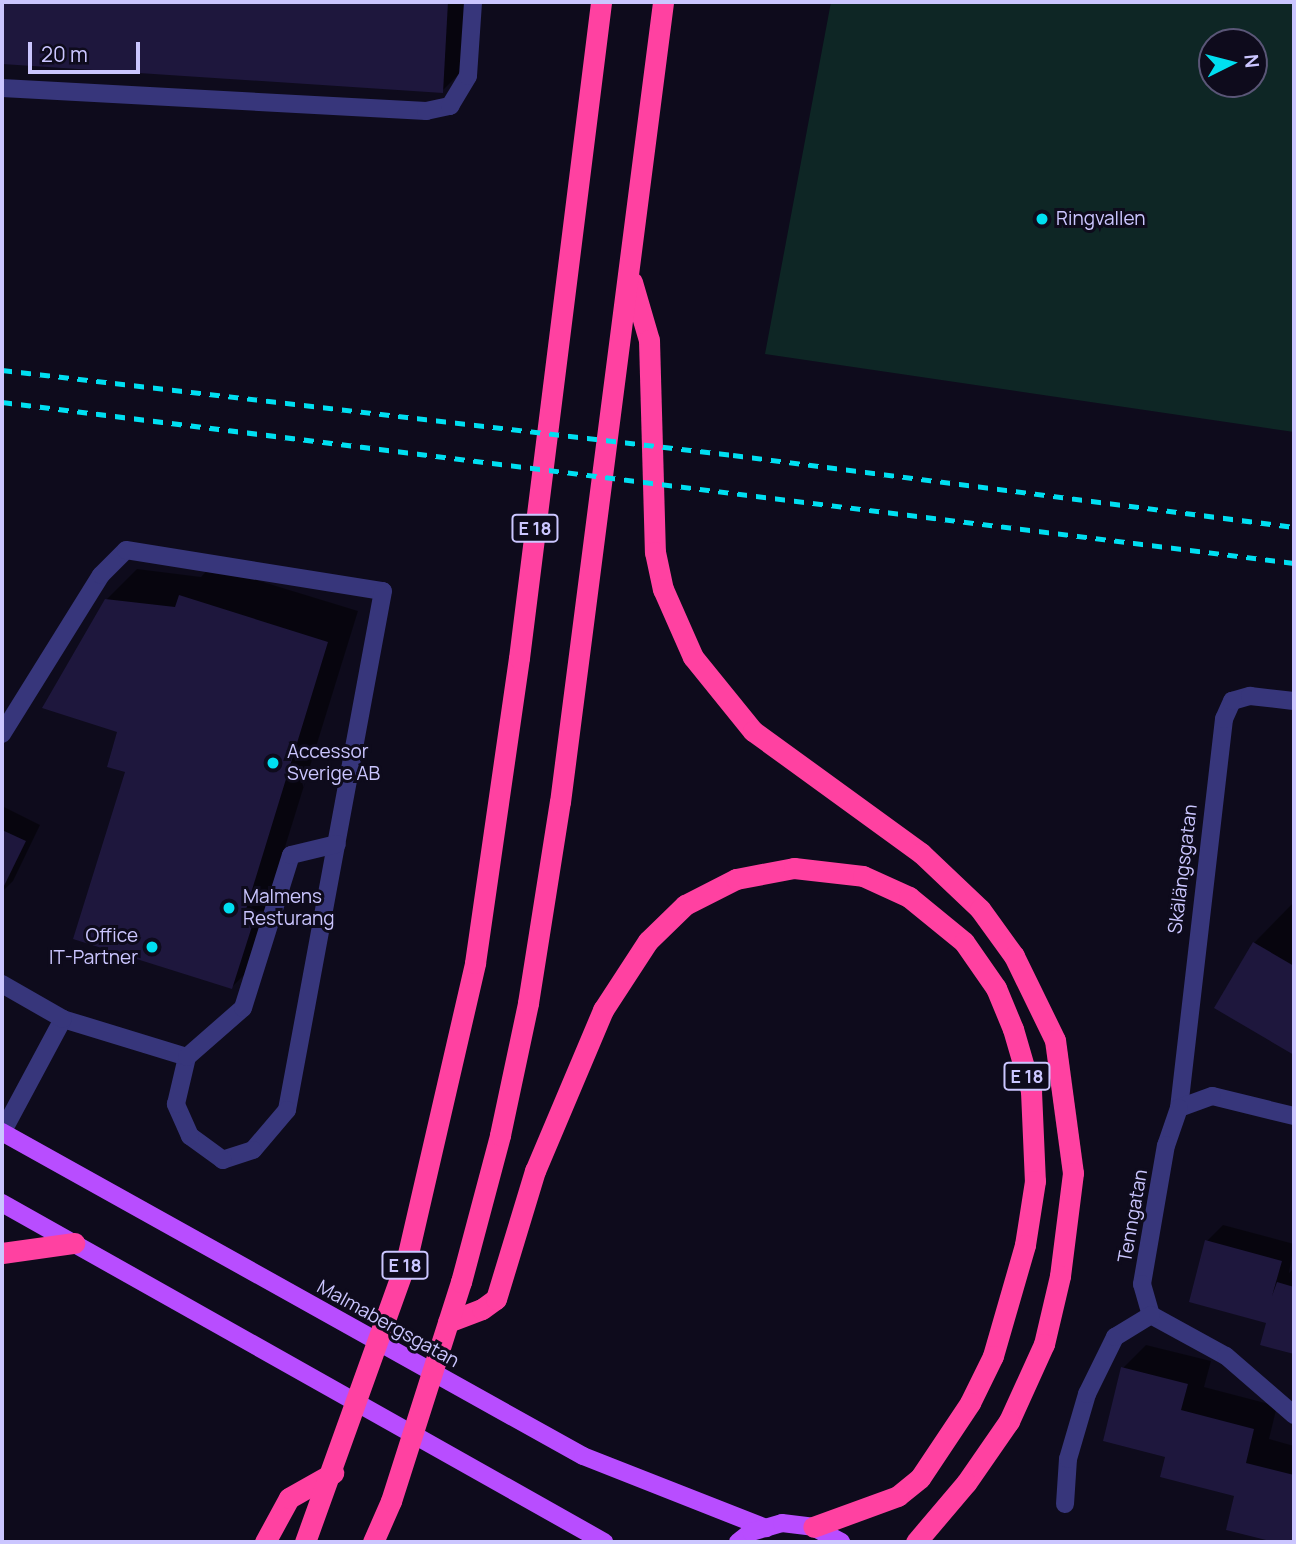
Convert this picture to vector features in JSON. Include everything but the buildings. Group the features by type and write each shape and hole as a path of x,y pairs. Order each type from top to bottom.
{"highway":[{"name":"E 18","path":"305,1542 333,1473 407,1258 475,962 519,658 601,2"},
{"name":"E 18","path":"373,1542 391,1502 448,1322 500,1135 528,1003 560,802 663,2"},
{"name":"E 18","path":"629,273 649,340 648,418 655,552 663,589 693,657 753,731 921,853 980,909 1014,956 1055,1040 1073,1173 1060,1276 1044,1343 1009,1421 966,1483 916,1542"},
{"name":"E 18","path":"448,1322 482,1309 496,1298 535,1171 603,1010 648,942 685,905 736,879 794,869 838,870 909,897 964,942 996,988 1013,1029 1031,1091 1035,1181 1025,1245 993,1356 970,1403 920,1478 898,1496 813,1527"},
{"path":"2,1253 74,1243"},
{"path":"265,1542 289,1498 333,1473"}],"main road":[{"name":"Malmabergsgatan","path":"2,1133 545,1434 661,1490 766,1528"},
{"path":"2,1203 604,1542"},
{"path":"738,1542 782,1523 813,1527 841,1542"}],"street":[{"path":"2,88 426,111 450,106 468,76 472,2"},
{"path":"2,734 101,575 126,550 383,591 337,844 287,1110 253,1150 223,1160 190,1136 176,1104 187,1057 243,1009 292,855 337,844"},
{"name":"Skälängsgatan","path":"1164,1156 1179,1108 1224,719 1232,701 1250,696 1294,701"},
{"path":"2,984 63,1019 187,1057"},
{"path":"2,1133 63,1019"},
{"path":"1179,1108 1212,1096 1294,1116"},
{"name":"Tenngatan","path":"1151,1315 1142,1284 1164,1156"},
{"path":"1065,1504 1068,1460 1087,1394 1115,1337 1151,1315 1226,1356 1294,1415"}],"green space":[{"name":"Ringvallen","path":"831,2 1294,2 1294,432 765,354"}],"railway":[{"path":"2,370 733,455 1294,527"},
{"path":"2,402 1294,563"}],"place":[{"name":"Ringvallen","path":"1042,219"},
{"name":"Accessor Sverige AB","path":"273,763"},
{"name":"Malmens Resturang","path":"229,908"},
{"name":"Office IT-Partner","path":"152,947"}]}
